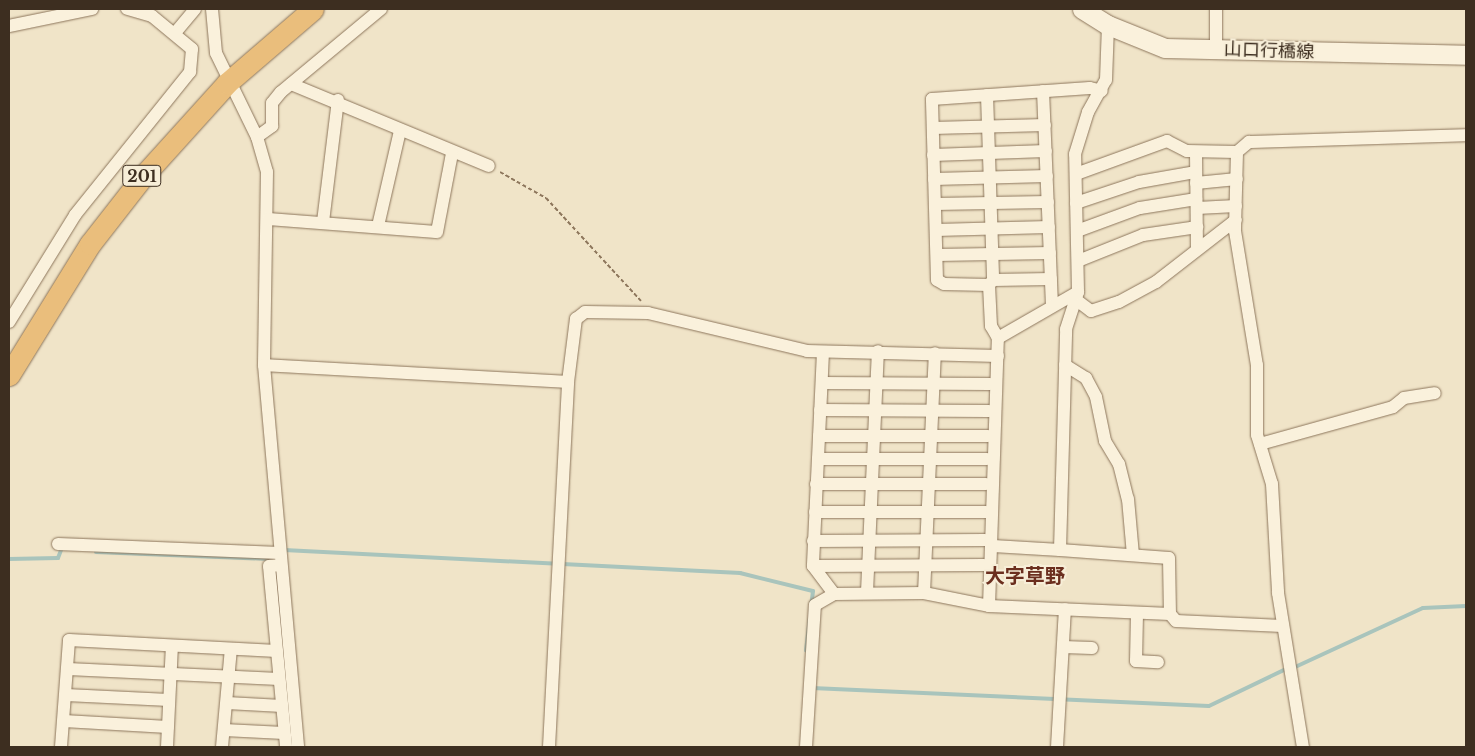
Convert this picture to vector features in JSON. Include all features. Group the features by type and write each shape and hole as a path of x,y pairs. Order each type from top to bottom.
{"highway":[{"name":"201","path":"9,375 90,244 144,174 227,83 313,9"}],"main road":[{"name":"山口行橋線","path":"1082,9 1108,25 1165,48 1466,55"}],"street":[{"path":"9,26 92,9"},
{"path":"9,322 75,215 190,72 192,49 175,33 152,16 127,9"},
{"path":"175,33 195,9"},
{"path":"212,9 216,54 227,83 257,136 267,172 268,219 264,365 298,747"},
{"path":"257,136 272,126 272,103 291,84 380,9"},
{"path":"1216,9 1216,50"},
{"path":"1060,550 1066,329 1077,296 1078,260 1075,154 1088,112 1102,91 1108,25"},
{"path":"291,84 306,93 338,100 400,131 489,166"},
{"path":"1051,279 944,284 937,280 932,100 1043,91 1102,91"},
{"path":"1043,91 1052,303"},
{"path":"983,586 984,565 989,543 986,484 990,384 998,338 990,326 992,254 987,95"},
{"path":"323,222 338,100"},
{"path":"933,128 1045,125"},
{"path":"378,226 400,131"},
{"path":"1076,174 1167,141 1196,152 1237,152 1249,142 1466,135"},
{"path":"933,154 1046,151"},
{"path":"1196,152 1197,250"},
{"path":"1237,152 1236,220 1257,365 1260,444 1272,484 1282,626 1303,747"},
{"path":"268,219 437,232 452,153"},
{"path":"934,179 1047,176"},
{"path":"1076,203 1139,182 1196,177 1236,179"},
{"path":"935,204 1048,202"},
{"path":"1077,231 1140,208 1197,204 1236,206"},
{"path":"1077,296 1091,311 1119,302 1156,282 1236,220"},
{"path":"936,230 1049,227"},
{"path":"1078,260 1143,235 1197,228"},
{"path":"936,255 1050,253"},
{"path":"998,338 1052,303 1077,296"},
{"path":"549,747 568,382 576,319 585,312 648,313 709,331 760,337 824,352 934,353 994,360"},
{"path":"867,592 867,563 877,407 878,351"},
{"path":"824,352 813,566 834,594"},
{"path":"924,593 934,353"},
{"path":"988,606 994,360"},
{"path":"264,365 568,382"},
{"path":"1065,365 1086,378 1096,397 1105,442 1122,472 1132,523 1132,555"},
{"path":"822,383 877,381 990,384"},
{"path":"1260,444 1393,407 1404,398 1435,393"},
{"path":"820,410 877,407 989,411"},
{"path":"819,436 875,433 988,436"},
{"path":"818,459 930,458 987,460"},
{"path":"816,484 986,484"},
{"path":"815,512 986,512"},
{"path":"813,541 869,538 926,539 1169,558 1170,614 1176,621 1282,626"},
{"path":"58,544 280,559"},
{"path":"280,559 269,566 286,747"},
{"path":"813,566 867,563 984,565"},
{"path":"806,747 814,604 834,594 867,592 924,593 988,606 1170,614"},
{"path":"1057,747 1065,609"},
{"path":"1137,614 1136,661 1158,662"},
{"path":"62,747 69,640 277,651"},
{"path":"167,747 172,646"},
{"path":"1062,647 1092,648"},
{"path":"222,747 230,678 231,649"},
{"path":"68,669 280,679"},
{"path":"66,695 169,700"},
{"path":"227,703 282,706"},
{"path":"64,721 168,727"},
{"path":"224,730 284,733"}],"path":[{"path":"489,166 546,198 648,313"}],"waterway":[{"path":"9,559 58,558 61,550"},
{"path":"284,550 740,573 813,591 806,651"},
{"path":"96,552 274,559 273,555"},
{"path":"1293,668 1423,608 1466,606"},
{"path":"812,688 1209,706 1288,668"}],"district":[{"name":"大字草野","path":"1025,576"}]}
